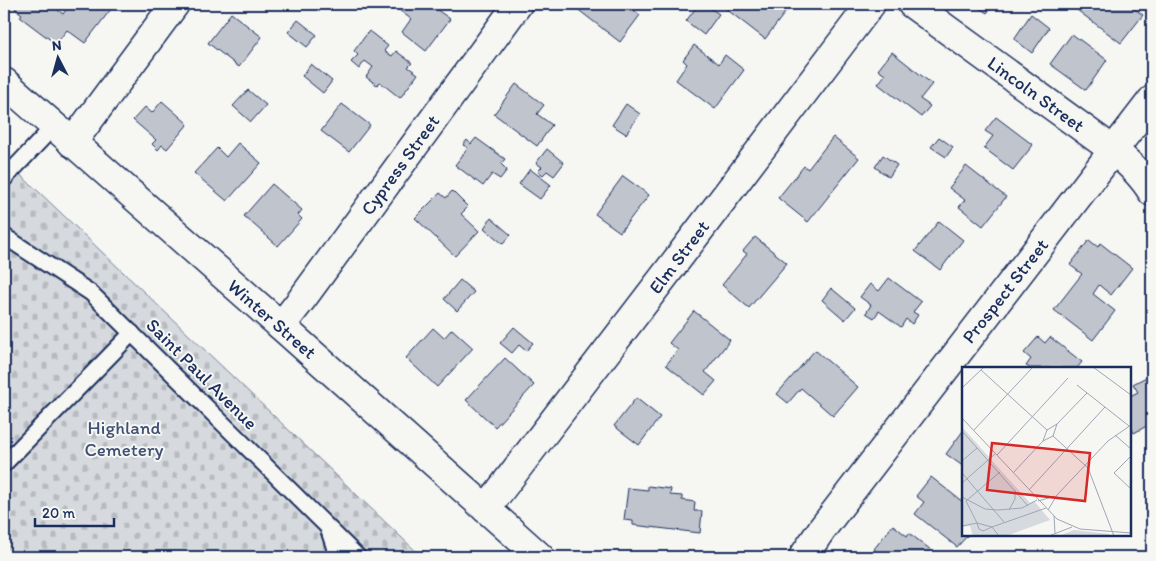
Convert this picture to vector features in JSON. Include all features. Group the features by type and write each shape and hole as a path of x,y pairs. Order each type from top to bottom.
{"street":[{"path":"63,135 175,4"},
{"name":"Cypress Street","path":"281,326 518,4"},
{"name":"Elm Street","path":"486,509 871,4"},
{"name":"Lincoln Street","path":"912,4 1113,150 1133,166 1152,192"},
{"name":"Winter Street","path":"4,82 540,557"},
{"name":"Prospect Street","path":"803,557 1152,100"},
{"name":"Prospect Street","path":"782,557 822,530"}],"lane":[{"path":"4,180 63,135"},
{"name":"Saint Paul Avenue","path":"4,236 91,293 358,557"},
{"path":"4,464 132,333"},
{"path":"327,528 336,557"}],"green space":[{"name":"Highland Cemetery","path":"4,160 39,192 422,557 4,557"}],"building":[{"path":"19,4 50,4 63,14 70,4 104,4 111,9 85,43 67,30 56,44 20,17 22,14 15,9"},
{"path":"397,4 429,4 450,19 426,51 402,32 411,19 395,7"},
{"path":"579,4 626,4 640,15 620,42 576,8"},
{"path":"699,4 704,4 719,14 704,35 686,21"},
{"path":"722,4 778,4 787,10 765,39"},
{"path":"973,4 994,4 987,13"},
{"path":"1081,4 1128,4 1143,15 1121,43 1077,10"},
{"path":"231,13 262,37 239,67 208,43"},
{"path":"1031,14 1049,28 1032,53 1014,39"},
{"path":"298,20 317,35 307,47 288,32"},
{"path":"369,31 388,46 384,51 392,56 396,51 412,63 408,67 418,74 400,98 380,82 377,85 366,77 373,67 365,61 359,69 351,62 358,55 354,51"},
{"path":"1072,34 1107,60 1086,90 1050,64"},
{"path":"694,45 719,64 725,55 744,70 715,109 676,80 687,64 683,60"},
{"path":"892,52 932,84 920,99 930,106 921,117 878,84 885,75 878,70"},
{"path":"311,64 332,81 323,93 302,76"},
{"path":"516,84 544,105 537,114 552,125 537,146 494,114"},
{"path":"248,90 266,105 251,122 233,106"},
{"path":"162,101 188,124 167,149 162,145 158,150 152,144 156,140 133,120 145,107 152,113"},
{"path":"342,104 370,125 349,152 321,131"},
{"path":"626,104 640,114 626,134 612,125"},
{"path":"996,117 1033,145 1013,170 984,148 993,136 985,131"},
{"path":"833,137 859,158 808,222 778,198 804,166 808,169"},
{"path":"939,137 953,147 946,157 931,147"},
{"path":"476,138 505,159 501,164 507,170 500,179 492,174 483,186 455,165 468,148 463,145 467,140 471,144"},
{"path":"238,143 261,163 227,201 194,173 217,148 226,157"},
{"path":"547,149 564,163 554,176 547,171 543,175 538,171 542,167 536,163"},
{"path":"883,155 897,165 889,177 875,167"},
{"path":"966,166 1006,197 983,226 959,207 965,200 949,188"},
{"path":"530,169 551,185 540,199 519,184"},
{"path":"623,176 649,195 620,232 595,214"},
{"path":"272,184 302,210 298,215 302,219 278,246 244,216"},
{"path":"452,191 468,207 461,214 479,231 455,256 415,218 440,193 446,198"},
{"path":"491,218 511,235 503,244 484,228"},
{"path":"939,221 963,240 940,270 915,251"},
{"path":"755,237 787,263 749,308 722,285 747,254 743,251"},
{"path":"1089,240 1098,247 1100,243 1132,268 1111,295 1099,285 1093,294 1115,311 1093,340 1054,310 1082,274 1070,265"},
{"path":"889,278 921,302 913,312 918,315 912,324 906,319 901,327 879,311 874,318 866,313 871,305 860,297 870,284 879,291"},
{"path":"460,280 474,292 457,311 444,299"},
{"path":"831,288 855,308 845,320 822,300"},
{"path":"694,311 730,340 705,372 716,381 704,395 666,365 678,350 669,343"},
{"path":"514,327 533,343 526,351 519,345 512,353 500,343"},
{"path":"433,328 444,338 452,329 473,348 437,387 406,358"},
{"path":"1038,337 1045,343 1050,337 1082,362 1078,367 1028,367 1026,366 1031,359 1024,353"},
{"path":"815,350 858,387 833,416 801,388 788,403 777,394"},
{"path":"505,358 534,385 495,427 466,400"},
{"path":"1152,374 1152,423 1134,433 1131,427 1131,396 1138,392 1133,384"},
{"path":"636,398 660,417 639,445 614,426"},
{"path":"962,432 962,466 946,454"},
{"path":"931,477 962,501 962,536 967,536 957,547 915,514 924,502 916,496"},
{"path":"648,486 671,489 670,495 682,496 682,500 695,502 694,511 702,511 700,533 633,525 633,521 624,520 628,488 648,490"},
{"path":"893,525 907,536 909,533 931,550 928,555 931,557 884,557 874,549"}]}
